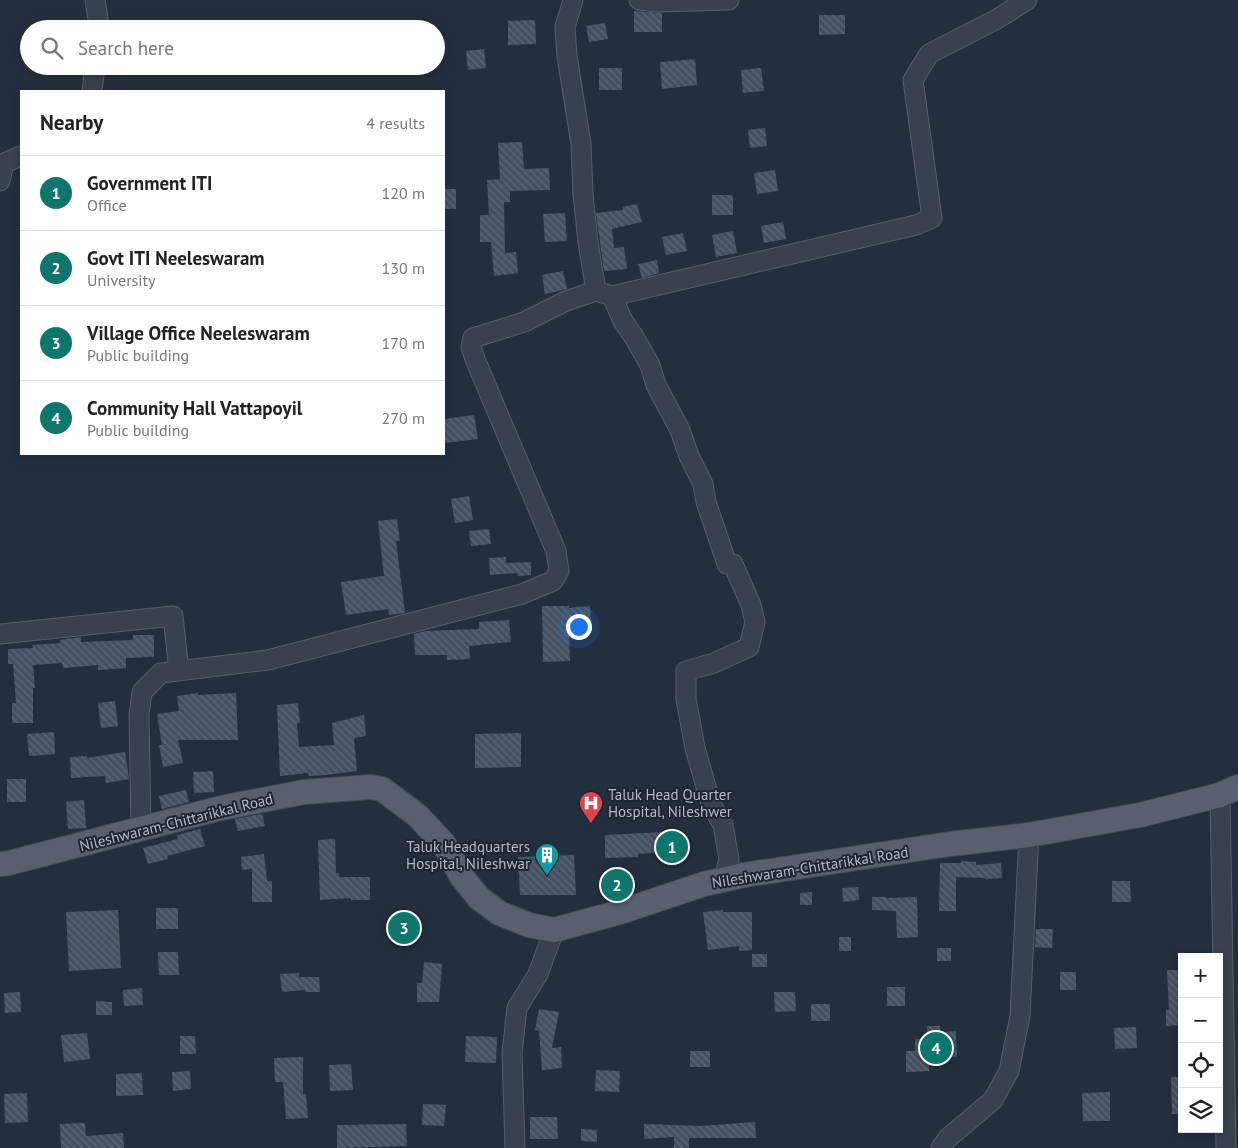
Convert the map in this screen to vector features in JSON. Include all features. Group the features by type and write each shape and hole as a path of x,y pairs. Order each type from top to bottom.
{"main road":[{"name":"Nileshwaram-Chittarikkal Road","path":"0,864 221,808 304,792 370,787 382,789 418,816 444,844 462,877 479,898 499,913 529,926 554,930 620,912 724,879 950,844 1029,836 1140,815 1229,791"}],"street":[{"path":"95,0 98,20"},
{"path":"573,0 565,27 567,56 581,144 583,194 588,242 604,293 634,337 650,365 656,385 680,430 702,484 706,502 727,564 733,564 751,605 755,622 749,647 714,663 686,671 686,699 695,748 711,804 723,824 729,859 724,879"},
{"path":"640,0 658,2 729,0"},
{"path":"141,829 139,715 142,692 161,673 268,660 522,594 553,581 559,571 556,552 471,347 473,338 524,322 566,301 916,225 932,218 913,80 929,54 997,19 1027,0"},
{"path":"92,90 94,75"},
{"path":"0,181 4,163 20,156"},
{"path":"0,634 173,616 179,671"},
{"path":"1226,1148 1229,791"},
{"path":"941,1148 948,1138 993,1100 1009,1071 1020,1016 1029,836"},
{"path":"515,1148 512,1053 516,1008 538,974 554,930"}],"building":[{"path":"634,11 662,13 662,32 634,32"},
{"path":"819,15 845,15 845,34 819,35"},
{"path":"535,20 536,44 508,45 508,21"},
{"path":"605,23 608,39 589,42 586,26"},
{"path":"484,49 486,68 468,70 466,51"},
{"path":"695,59 697,85 662,89 660,62"},
{"path":"599,68 622,68 622,90 599,90"},
{"path":"761,68 764,91 743,93 741,70"},
{"path":"765,128 767,146 750,148 748,130"},
{"path":"522,142 524,169 549,168 550,190 510,191 510,202 504,202 505,253 516,252 518,273 494,276 491,242 480,242 480,215 489,215 487,180 500,179 498,143"},
{"path":"775,170 778,191 757,194 754,173"},
{"path":"445,189 456,189 456,209 445,209"},
{"path":"712,195 733,195 733,215 712,215"},
{"path":"637,204 642,222 612,229 614,248 624,247 627,269 604,271 596,213 623,210 623,207"},
{"path":"565,213 567,241 545,242 543,214"},
{"path":"783,222 786,239 764,243 761,226"},
{"path":"733,231 737,253 716,257 712,235"},
{"path":"683,233 687,251 666,255 662,237"},
{"path":"657,260 659,273 642,278 638,264"},
{"path":"563,271 567,289 545,294 542,275"},
{"path":"474,415 478,439 445,443 445,419"},
{"path":"469,496 473,520 455,523 451,499"},
{"path":"397,519 400,541 396,541 405,613 389,615 388,609 346,615 341,582 384,576 378,521"},
{"path":"489,529 491,544 471,546 469,531"},
{"path":"506,557 506,563 531,562 531,575 518,576 517,573 490,575 489,558"},
{"path":"542,606 569,606 569,608 590,606 592,631 569,632 570,661 543,662"},
{"path":"509,620 511,642 469,646 470,659 447,660 447,655 415,655 414,634 425,631 479,629 479,622"},
{"path":"133,635 154,635 154,657 126,658 126,668 98,670 98,665 63,668 62,663 33,665 35,688 33,688 33,723 12,723 12,703 16,703 13,664 8,664 8,649 33,648 32,645 60,643 60,640 81,637 81,642 133,640"},
{"path":"198,693 198,695 236,693 238,740 178,740 183,763 163,767 157,714 179,711 177,696"},
{"path":"115,701 118,726 101,728 98,703"},
{"path":"298,703 300,723 297,723 299,747 334,745 332,723 364,715 366,736 354,738 357,771 326,775 309,776 308,773 280,776 277,705"},
{"path":"54,732 55,754 29,756 27,734"},
{"path":"521,733 521,767 475,768 475,734"},
{"path":"125,752 129,779 106,783 105,776 71,778 70,757 87,756 87,758"},
{"path":"213,771 214,792 194,793 193,772"},
{"path":"7,779 26,779 26,802 7,802"},
{"path":"186,790 189,802 162,809 159,796"},
{"path":"84,800 86,828 68,829 66,802"},
{"path":"262,814 265,826 238,831 235,819"},
{"path":"200,829 205,846 167,856 168,859 148,864 143,848 178,839 177,835"},
{"path":"664,832 665,852 638,854 638,857 605,858 605,835"},
{"path":"335,839 336,873 339,873 339,877 370,877 370,900 351,900 351,898 320,900 318,840"},
{"path":"264,854 267,881 272,881 272,902 252,902 252,869 242,870 241,857"},
{"name":"Taluk Headquarters Hospital, Nileshwar","path":"574,855 576,895 520,895 518,857"},
{"path":"961,861 976,862 976,865 1001,863 1002,878 956,877 956,911 939,911 940,863 961,863"},
{"path":"1112,881 1130,881 1131,902 1112,902"},
{"path":"858,887 859,900 843,902 842,888"},
{"path":"812,892 812,905 800,905 800,893"},
{"path":"872,897 917,897 918,937 897,938 896,911 872,910"},
{"path":"156,908 178,908 178,929 156,929"},
{"path":"118,910 121,968 69,971 66,912"},
{"path":"723,910 723,912 752,912 752,950 739,951 739,946 708,950 703,912"},
{"path":"1036,929 1053,929 1052,948 1035,947"},
{"path":"839,937 851,937 851,951 839,951"},
{"path":"937,948 951,948 951,961 937,961"},
{"path":"158,952 178,952 179,975 159,975"},
{"path":"752,954 767,954 767,967 752,967"},
{"path":"424,962 442,964 439,1002 417,1002 417,983 422,983"},
{"path":"1167,970 1178,970 1178,1025 1166,1026 1166,1010 1169,1010"},
{"path":"1060,972 1076,972 1076,990 1060,990"},
{"path":"299,973 299,977 319,977 320,992 305,992 305,990 282,992 280,974"},
{"path":"887,987 905,987 905,1006 887,1006"},
{"path":"142,988 143,1005 124,1006 123,990"},
{"path":"20,992 21,1012 5,1013 4,993"},
{"path":"774,992 795,992 796,1011 775,1012"},
{"path":"96,1001 112,1002 112,1015 96,1015"},
{"path":"811,1004 830,1004 830,1021 811,1021"},
{"path":"539,1009 559,1012 552,1048 561,1047 562,1068 542,1070 539,1031 535,1030"},
{"path":"927,1026 940,1026 940,1032 956,1031 957,1057 929,1057 929,1071 906,1072 906,1051 915,1051 915,1039 927,1039"},
{"path":"1136,1027 1137,1048 1115,1049 1114,1028"},
{"path":"87,1033 90,1059 64,1062 61,1035"},
{"path":"180,1036 195,1036 196,1054 180,1054"},
{"path":"466,1036 497,1037 496,1063 465,1062"},
{"path":"690,1051 710,1051 710,1067 690,1067"},
{"path":"303,1057 303,1094 306,1094 308,1118 286,1119 283,1082 275,1082 274,1058"},
{"path":"351,1064 353,1090 330,1091 329,1065"},
{"path":"596,1070 620,1071 619,1092 595,1091"},
{"path":"190,1071 191,1089 173,1091 172,1072"},
{"path":"142,1073 143,1095 116,1096 116,1074"},
{"path":"1171,1077 1178,1077 1178,1114 1172,1114"},
{"path":"1110,1092 1110,1121 1083,1121 1082,1093"},
{"path":"27,1093 28,1122 5,1123 4,1094"},
{"path":"423,1104 446,1105 444,1126 422,1125"},
{"path":"530,1117 557,1117 558,1139 530,1139"},
{"path":"755,1122 756,1138 689,1138 689,1148 674,1148 674,1137 644,1139 644,1124 700,1126"},
{"path":"85,1123 86,1136 123,1133 124,1148 61,1148 60,1124"},
{"path":"406,1124 407,1146 337,1148 337,1125"},
{"path":"581,1129 597,1130 597,1142 581,1141"}],"place":[{"name":"Taluk Head Quarter Hospital, Nileshwer","path":"591,824"},
{"name":"Government ITI","path":"672,847"},
{"name":"Taluk Headquarters Hospital, Nileshwar","path":"547,876"},
{"name":"Govt ITI Neeleswaram","path":"617,885"},
{"name":"Village Office Neeleswaram","path":"404,928"},
{"name":"Community Hall Vattapoyil","path":"936,1048"}]}
